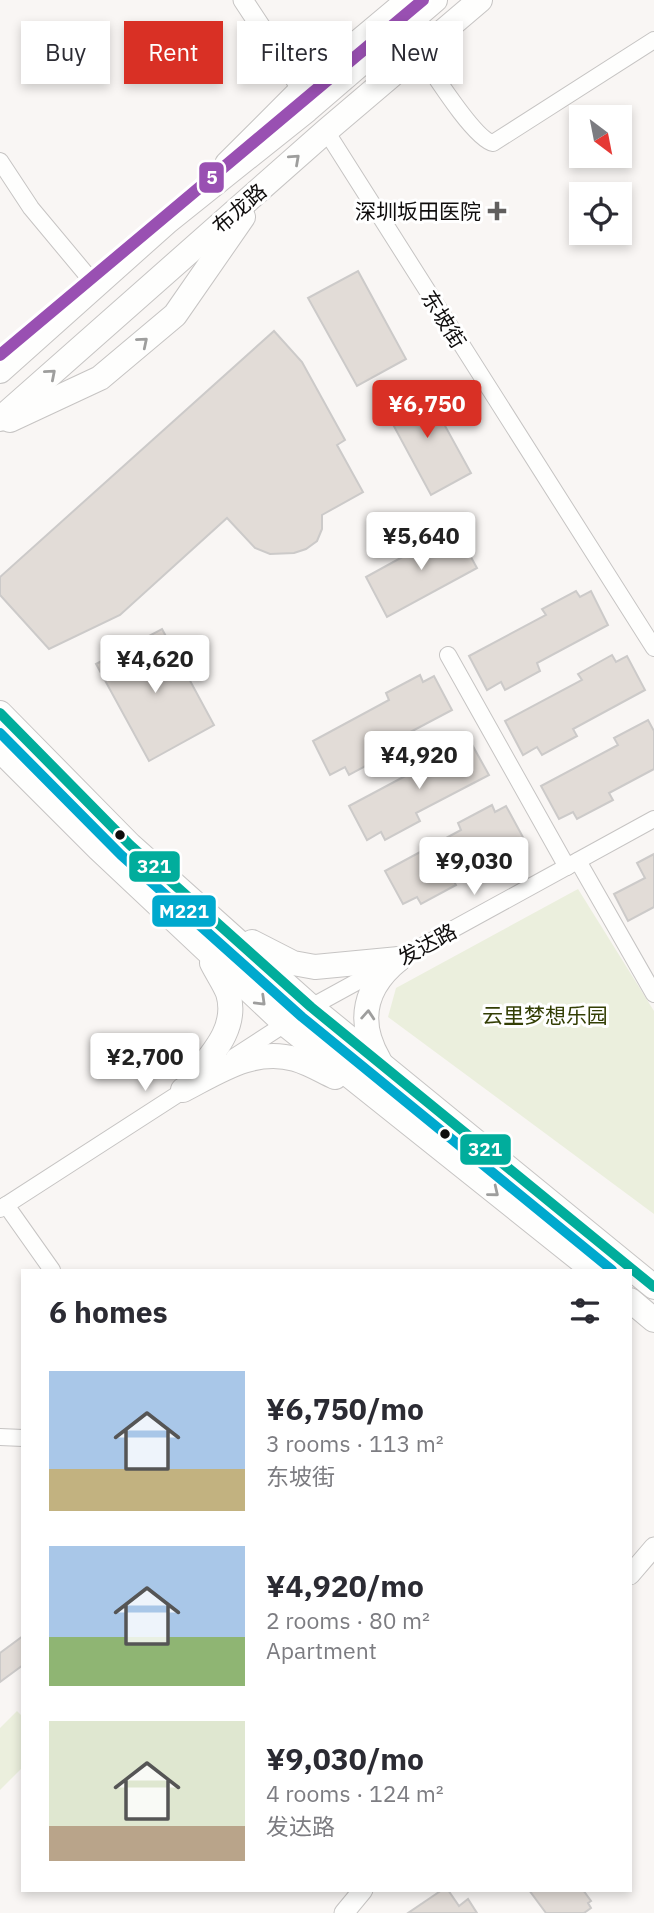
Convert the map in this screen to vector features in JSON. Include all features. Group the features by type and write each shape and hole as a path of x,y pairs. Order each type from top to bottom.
{"main road":[{"path":"168,221 301,88 406,0"},
{"name":"布龙路","path":"0,371 168,221 307,110 435,0"},
{"name":"布龙路","path":"455,21 480,0"},
{"name":"布龙路","path":"0,419 381,84"},
{"path":"0,425 100,378 175,315 265,185"},
{"path":"0,713 130,845 311,1007 632,1269"},
{"path":"0,751 99,849 285,1024 592,1269"},
{"path":"220,926 282,959 304,965 326,967 399,959"},
{"path":"183,1090 223,1039 230,1012 227,991 201,944"},
{"path":"392,1074 380,1062 372,1048 366,1015 369,998 376,983 399,959"},
{"path":"183,1090 235,1063 254,1057 275,1055 295,1059 371,1094"},
{"path":"632,1269 654,1287"},
{"path":"632,1302 654,1320"}],"street":[{"path":"243,0 301,88"},
{"path":"441,84 473,129 485,142 493,143 654,40"},
{"name":"东坡街","path":"326,131 654,648"},
{"path":"0,161 31,208 96,286"},
{"path":"448,655 654,994"},
{"name":"发达路","path":"3,1207 311,1007 654,819"},
{"path":"3,1207 51,1269"},
{"path":"0,1437 21,1438"},
{"path":"632,1574 654,1547"},
{"path":"344,1913 361,1892"}],"green space":[{"name":"云里梦想乐园","path":"578,889 654,1011 654,1214 388,1017 396,988"},
{"path":"17,1711 21,1715 21,1769 0,1790 0,1728"}],"building":[{"path":"358,271 406,359 357,386 308,298"},
{"path":"274,331 302,362 345,440 337,445 363,492 322,515 322,529 317,541 294,553 270,554 255,548 227,518 120,615 49,649 0,595 0,577"},
{"path":"422,384 471,473 431,495 383,406"},
{"path":"455,528 477,568 387,617 366,577"},
{"path":"576,591 580,597 591,591 608,625 537,663 540,671 505,690 501,682 487,690 469,656 546,615 542,609"},
{"path":"162,629 214,725 149,761 96,664"},
{"path":"612,655 616,662 627,656 645,690 573,729 577,736 542,755 537,747 523,755 505,721 582,680 578,674"},
{"path":"420,675 423,682 434,676 452,710 380,748 384,756 349,775 345,767 330,775 313,741 389,700 386,693"},
{"path":"648,720 654,731 654,769 609,793 613,800 577,819 573,812 559,819 541,786 618,745 614,738"},
{"path":"456,740 460,747 470,741 489,775 416,813 420,821 385,840 381,832 367,840 349,806 426,765 422,758"},
{"path":"492,805 495,812 506,806 524,839 452,878 456,885 421,904 417,897 403,904 385,871 461,830 458,823"},
{"path":"654,854 654,907 628,921 614,894 645,878 637,863"},
{"path":"21,1637 21,1666 0,1682 0,1653"},
{"path":"439,1892 449,1892 459,1906 468,1899 477,1913 408,1913"},
{"path":"530,1892 584,1892 591,1901 588,1903 591,1908 584,1913 546,1913"}],"transit line":[{"name":"5","path":"0,355 423,0"},
{"name":"321","path":"0,713 130,845 311,1007 632,1269"},
{"name":"M221","path":"0,733 121,855 302,1017 611,1269"},
{"name":"321","path":"632,1269 654,1287"}],"place":[{"name":"深圳坂田医院","path":"497,211"}]}
